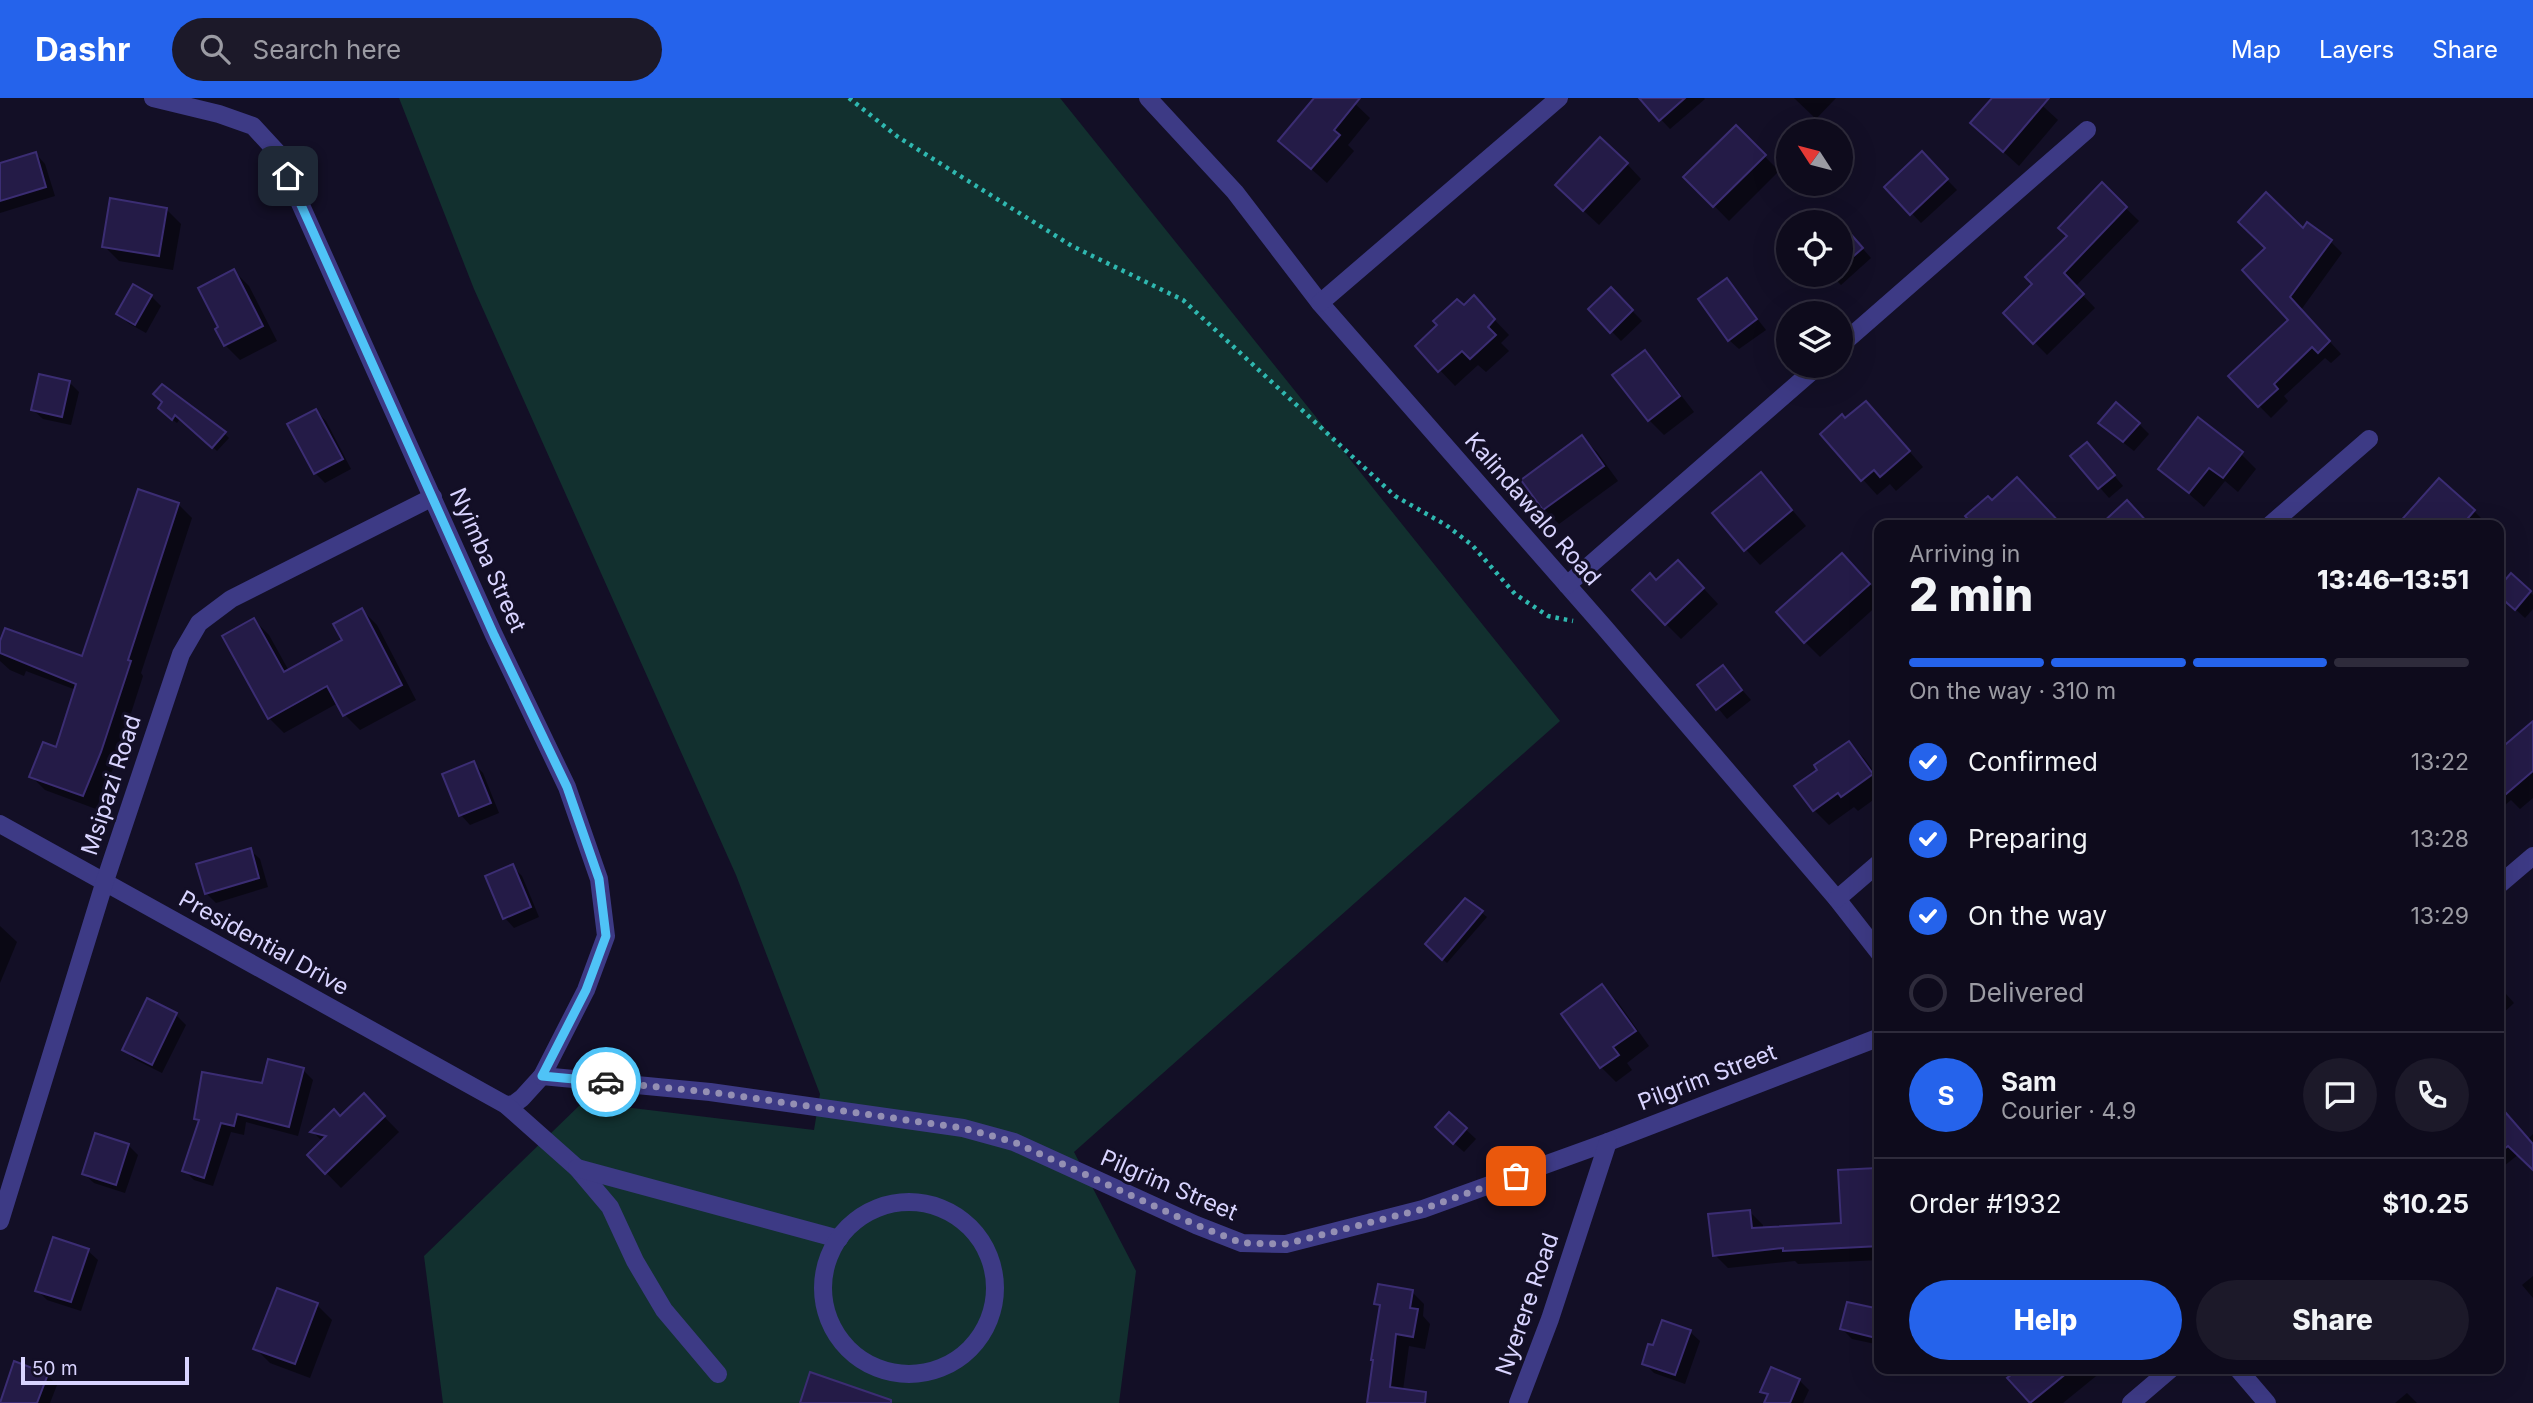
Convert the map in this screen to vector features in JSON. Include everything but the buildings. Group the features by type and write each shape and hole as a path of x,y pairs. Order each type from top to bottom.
{"street":[{"name":"Nyimba Street","path":"153,98 219,114 253,126 277,152 494,635 567,787 599,879 606,936 586,990 542,1076 522,1098 514,1104 506,1105"},
{"name":"Kalindawalo Road","path":"1148,98 1235,192 1320,303 1604,627 1837,899 1874,946"},
{"path":"1320,303 1559,98"},
{"path":"1853,335 2087,130"},
{"path":"1567,585 1804,378"},
{"path":"2276,520 2369,439"},
{"name":"Msipazi Road","path":"0,1221 104,884 181,654 199,623 231,599 433,497"},
{"name":"Presidential Drive","path":"0,824 506,1105 576,1168 610,1207 635,1261 664,1310 718,1374"},
{"path":"2504,881 2533,856"},
{"path":"1837,899 1874,867"},
{"name":"Pilgrim Street","path":"542,1076 710,1092 963,1128 1014,1142 1196,1225 1242,1243 1286,1244 1423,1209 1608,1142 1874,1039"},
{"name":"Nyerere Road","path":"1518,1403 1608,1142"},
{"path":"576,1168 839,1239"},
{"path":"894,1203 928,1204 959,1217 982,1241 995,1273 993,1307 980,1338 956,1361 924,1373 890,1373 860,1359 836,1335 824,1304 825,1270 839,1239 863,1215 894,1203"},
{"path":"2131,1403 2165,1374"},
{"path":"2242,1374 2267,1403"}],"path":[{"path":"849,98 898,137 1072,246 1183,300 1395,496 1446,525 1472,545 1515,594 1548,616 1604,627"}],"green space":[{"path":"399,98 1060,98 1560,721 1074,1152 1136,1271 1119,1403 443,1403 424,1256 583,1102 814,1130 820,1094 736,875 474,289"}],"way so far":[{"path":"606,1082 710,1092 963,1128 1014,1142 1196,1225 1242,1243 1286,1244 1423,1209 1516,1176"}],"route":[{"path":"288,176 494,635 567,787 599,879 606,936 586,990 542,1076 606,1082"}]}
